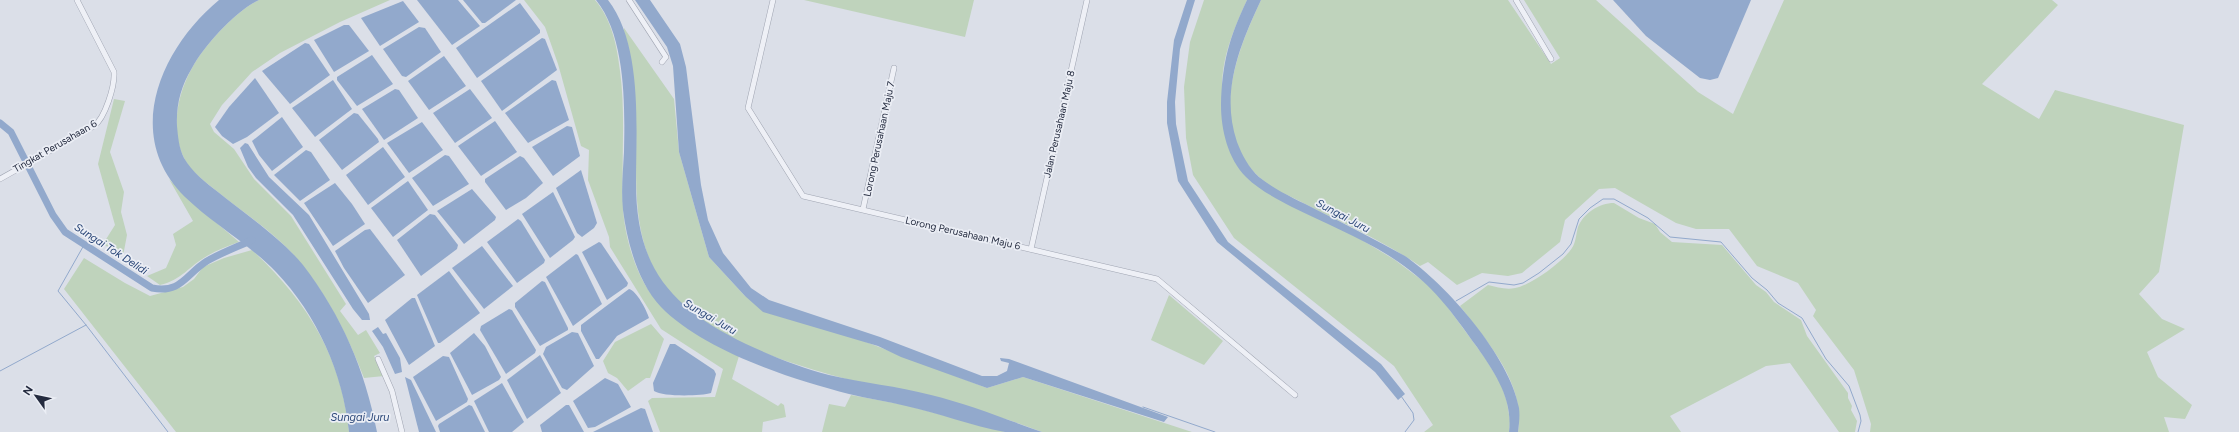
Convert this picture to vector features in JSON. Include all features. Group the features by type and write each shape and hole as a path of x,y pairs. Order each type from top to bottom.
{"street":[{"name":"Tingkat Perusahaan 6","path":"0,178 98,123 102,117 114,81 113,68 77,0"},
{"path":"629,0 666,57 662,62"},
{"name":"Lorong Perusahaan Maju 6","path":"773,0 748,108 803,196 1157,279 1295,395"},
{"name":"Jalan Perusahaan Maju 8","path":"1031,249 1088,0"},
{"path":"1516,0 1551,58"},
{"name":"Lorong Perusahaan Maju 7","path":"863,210 894,68"},
{"path":"378,359 392,391 402,432"}],"green space":[{"path":"259,0 390,0 340,22 280,53 252,72 222,105 210,124 214,132 234,149 254,179 291,216 346,304 340,311 358,335 366,330 380,353 374,356 384,376 364,378 338,319 321,291 302,265 273,235 195,173 184,159 179,146 177,133 178,106 181,93 192,68 197,59 221,30 240,12"},
{"path":"524,0 595,0 606,16 613,34 617,52 622,88 623,207 625,228 634,262 649,291 655,297 684,322 701,334 719,346 739,356 732,379 778,406 781,403 784,405 786,417 763,422 762,432 660,432 648,401 652,398 715,397 723,369 661,329 610,247 609,237 588,180 589,150 581,146 558,64 545,27"},
{"path":"804,0 974,0 965,37"},
{"path":"1204,0 1247,0 1226,54 1222,88 1222,96 1236,164 1395,260 1435,290 1485,358 1501,384 1507,402 1510,421 1509,432 1424,432 1433,425 1394,366 1234,238 1193,175 1186,138 1184,87 1190,42"},
{"path":"1261,0 1508,0 1551,64 1560,58 1524,0 1596,0 1698,92 1733,114 1784,0 2052,0 2058,5 1982,84 2039,119 2055,90 2184,125 2159,272 2139,294 2162,319 2185,329 2147,352 2158,377 2192,405 2185,419 2164,417 2169,432 1870,432 1871,424 1854,370 1813,316 1816,310 1798,283 1757,266 1729,229 1696,229 1676,223 1615,188 1599,189 1565,220 1560,242 1522,273 1508,276 1482,273 1457,285 1428,262 1420,266 1381,242 1277,190 1258,176 1242,157 1233,135 1230,113 1231,90 1243,43"},
{"path":"624,28 674,99 679,152 709,257 745,296 987,388 1023,377 1192,432 1042,432 1009,420 862,383 792,363 757,350 723,334 693,314 669,291 651,263 644,244 637,204 636,124 632,67"},
{"path":"114,99 125,101 110,152 124,192 121,212 127,235 123,256 103,244 115,225 98,164"},
{"path":"169,179 185,196 239,242 211,254 174,280 160,285 147,276 166,268 176,245 173,234 193,221"},
{"path":"1608,203 1614,203 1639,218 1655,224 1660,232 1672,242 1722,245 1756,285 1766,292 1774,302 1801,320 1807,336 1848,393 1848,398 1852,406 1851,410 1857,421 1855,432 1839,432 1790,363 1766,366 1670,416 1681,432 1518,432 1519,414 1516,397 1510,380 1502,364 1482,334 1460,306 1488,285 1512,289 1538,278 1562,259 1572,248 1578,227 1588,213"},
{"path":"252,250 289,289 305,310 318,332 338,379 345,405 349,432 176,432 64,289 84,258 125,283 150,296 183,287 194,279 203,267 224,258"},
{"path":"1169,295 1223,341 1204,365 1151,340"},
{"path":"651,324 664,339 650,378 646,378 628,391 617,378 608,373 603,361 615,342"},
{"path":"851,395 905,405 1006,432 822,432 829,404 845,407"}],"water":[{"name":"Sungai Juru","path":"219,0 259,0 240,12 221,30 197,59 188,75 182,89 177,111 177,126 182,154 191,168 204,181 285,246 303,265 317,284 340,324 359,365 377,432 349,432 341,388 334,367 316,326 304,307 276,272 243,243 207,216 185,197 166,173 156,147 153,120 157,93 166,67 180,42 198,20"},
{"path":"417,0 458,0 480,26 452,45"},
{"path":"463,0 516,0 485,23 482,23"},
{"name":"Sungai Juru","path":"596,0 608,0 619,19 627,40 635,88 637,138 636,183 638,213 643,239 651,262 663,282 679,300 698,316 720,330 746,344 797,365 829,375 906,389 945,399 1042,432 1005,432 918,409 856,396 801,380 724,350 700,337 679,323 661,307 646,286 640,274 627,235 622,203 624,114 622,73 613,33 606,15"},
{"path":"635,0 650,0 680,44 686,67 701,185 708,220 723,253 751,288 769,300 880,337 982,376 997,376 1007,371 1009,363 1001,361 1000,358 1009,359 1168,417 1164,422 1023,377 987,388 901,357 878,346 763,312 745,296 709,257 679,152 673,66 667,47"},
{"path":"1187,0 1195,0 1180,49 1175,102 1176,124 1188,181 1228,242 1381,364 1405,394 1398,400 1375,372 1217,242 1178,181 1167,123 1167,102 1174,40"},
{"name":"Sungai Juru","path":"1247,0 1261,0 1246,34 1235,69 1231,105 1232,123 1237,142 1246,161 1259,177 1273,187 1405,256 1439,285 1457,303 1474,324 1490,345 1503,367 1513,388 1519,408 1518,432 1509,432 1510,420 1505,397 1490,367 1459,322 1432,290 1410,270 1385,253 1292,207 1262,190 1246,177 1234,162 1227,144 1222,124 1221,105 1223,76 1231,39"},
{"path":"1613,0 1751,0 1718,78 1710,80 1700,78 1646,36"},
{"path":"403,1 419,22 380,46 361,18"},
{"path":"520,3 540,30 540,33 477,78 456,48"},
{"path":"344,25 349,25 369,51 334,72 314,40"},
{"path":"419,27 425,28 441,52 406,77 402,76 383,49"},
{"path":"542,38 545,39 557,70 502,111 481,81"},
{"path":"305,43 309,44 330,75 290,104 262,71"},
{"path":"372,55 393,84 357,106 337,80 337,77"},
{"path":"444,56 466,86 429,110 408,81"},
{"path":"255,78 279,113 247,137 233,144 222,136 215,127 229,107"},
{"path":"333,80 352,109 315,137 292,108"},
{"path":"552,80 556,81 569,120 528,143 505,113"},
{"path":"395,89 399,90 418,118 384,140 362,109"},
{"path":"470,89 492,118 455,143 433,113"},
{"path":"354,113 358,114 379,142 342,170 319,140"},
{"path":"282,117 303,147 272,171 259,155 252,141"},
{"path":"495,121 517,152 481,176 458,146"},
{"path":"422,122 443,150 409,173 387,143"},
{"path":"567,126 572,127 580,156 553,176 532,147"},
{"path":"245,143 248,144 269,177 309,215 369,314 370,320 362,320 353,309 293,215 256,178 248,167 240,148"},
{"path":"383,147 405,177 368,205 346,175"},
{"path":"306,150 311,152 330,180 300,201 274,175"},
{"path":"445,155 449,156 469,184 433,206 412,178"},
{"path":"520,156 524,158 543,183 526,198 506,210 485,182 485,179"},
{"path":"581,170 597,223 594,228 582,237 577,233 556,188"},
{"path":"408,181 428,210 393,237 371,208"},
{"path":"335,183 352,204 365,224 333,246 304,203"},
{"path":"472,189 496,217 495,220 464,244 437,211"},
{"path":"553,192 575,237 550,258 522,214"},
{"path":"430,214 435,215 458,245 457,249 421,276 397,240"},
{"path":"518,219 521,221 545,260 544,263 517,283 487,242"},
{"path":"370,229 405,275 368,303 344,268 335,251 365,230"},
{"path":"599,242 628,283 627,286 607,300 582,252"},
{"path":"482,246 513,286 484,309 452,268"},
{"path":"576,254 578,255 602,304 573,326 546,277"},
{"path":"449,271 480,313 438,343 417,295"},
{"path":"542,281 545,282 568,330 540,346 515,307 515,303"},
{"path":"629,289 638,297 649,318 617,336 599,359 596,359 581,331 581,325"},
{"path":"412,298 415,298 435,346 409,365 385,320"},
{"path":"509,309 512,310 536,350 535,353 506,374 480,330 481,326"},
{"path":"378,327 383,334 386,333 400,358 402,372 395,374 383,347 372,331"},
{"path":"572,332 578,333 594,366 567,390 562,388 543,354 546,347"},
{"path":"474,333 485,346 501,377 499,380 472,395 450,353"},
{"path":"670,344 675,344 714,370 716,374 711,393 682,395 665,394 654,391 653,383"},
{"path":"540,355 561,393 527,419 507,380"},
{"path":"443,356 449,357 468,399 467,402 436,421 413,377"},
{"path":"405,377 411,380 436,432 419,432"},
{"path":"605,378 618,384 631,407 595,427 588,428 573,401"},
{"path":"502,383 524,422 512,432 489,432 474,401"},
{"path":"469,405 472,406 485,432 440,432 438,426 439,424"},
{"path":"566,405 569,405 584,432 542,432 540,425"},
{"path":"641,408 645,409 653,432 593,432"}],"waterway":[{"name":"Sungai Tok Delidi","path":"0,123 11,132 53,215 65,232 152,288 162,289 177,286 207,261 252,240"},
{"path":"1456,301 1489,282 1514,285 1523,283 1539,273 1563,254 1571,244 1579,219 1590,208 1603,199 1614,199 1648,218 1670,237 1721,242 1752,278 1767,290 1778,303 1802,318 1826,359 1849,386 1860,415 1861,421 1858,432"},
{"path":"84,245 58,291 168,432"},
{"path":"0,371 86,325"},
{"path":"1401,396 1413,413 1414,420 1405,432"},
{"path":"1143,407 1215,432"}]}
